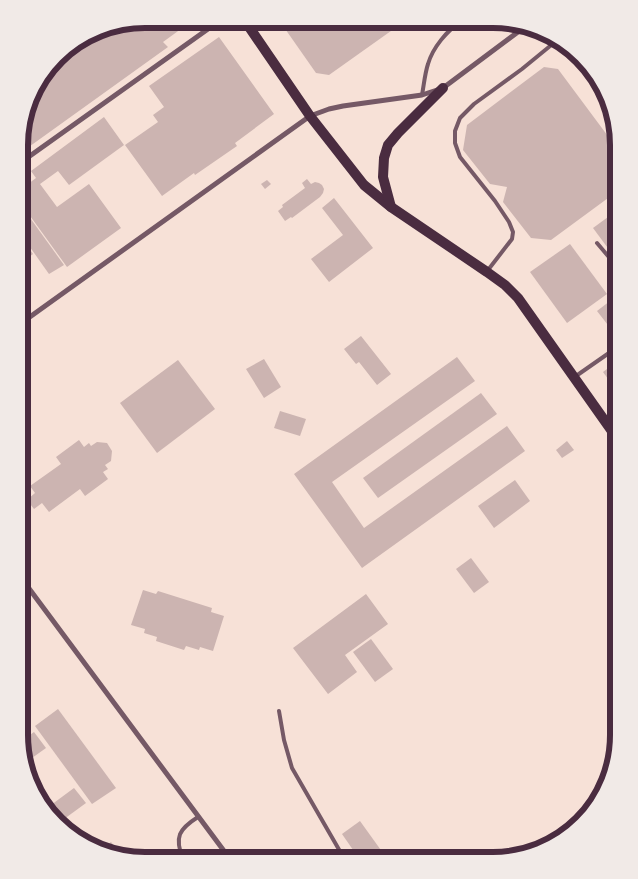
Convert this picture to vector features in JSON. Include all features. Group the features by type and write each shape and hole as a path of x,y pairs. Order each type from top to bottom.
{"main road":[{"path":"250,28 310,116 364,185 391,207 505,285 518,298 610,428"},
{"path":"391,207 383,177 384,158 388,145 443,88"}],"street":[{"path":"28,157 210,28"},
{"path":"28,318 310,116 343,106 422,94 443,88 520,30"},
{"path":"28,587 224,852"}],"lane":[{"path":"422,94 432,53 453,28"},
{"path":"487,272 512,238 513,232 509,222 495,201 460,157 455,143 455,131 460,118 474,104 553,44"},
{"path":"597,243 610,259"},
{"path":"574,378 610,352"},
{"path":"279,711 284,740 292,768 340,852"},
{"path":"181,852 178,841 181,831 198,816"}],"building":[{"path":"129,28 182,28 163,42 168,47 28,148 28,129 31,114 37,106 35,103 36,99 56,67 79,47 99,36"},
{"path":"284,28 395,28 329,75 316,73"},
{"path":"219,37 274,114 235,143 237,146 162,196 125,145 158,122 153,115 164,107 149,86"},
{"path":"544,67 558,69 610,139 610,197 551,240 531,238 503,202 507,187 490,184 463,150 467,125"},
{"path":"104,117 124,145 69,185 58,171 40,184 57,207 89,184 121,228 67,267 28,213 28,184 36,178 31,171"},
{"path":"307,179 311,184 315,182 322,185 323,193 292,218 285,221 278,211 283,207 282,205 305,188 302,183"},
{"path":"267,180 271,184 265,189 261,184"},
{"path":"334,198 373,248 329,282 311,259 343,235 322,208"},
{"path":"28,215 64,265 49,274 28,244"},
{"path":"610,216 610,251 593,228"},
{"path":"570,244 607,294 567,323 530,272"},
{"path":"28,247 33,254 28,258"},
{"path":"610,301 610,328 597,311"},
{"path":"361,336 391,374 377,385 359,362 356,364 344,349"},
{"path":"457,357 475,381 332,482 364,528 507,426 525,451 362,568 294,474"},
{"path":"264,359 281,387 264,398 246,369"},
{"path":"178,360 215,409 157,453 120,403"},
{"path":"610,367 610,382 603,372"},
{"path":"481,393 497,414 378,498 363,478"},
{"path":"280,411 306,419 300,436 274,428"},
{"path":"79,440 84,447 89,443 91,446 97,442 107,443 112,451 111,461 105,465 108,469 103,472 108,479 85,496 80,489 49,512 42,503 34,509 28,501 35,493 30,486 61,464 56,457"},
{"path":"567,441 574,450 562,458 556,450"},
{"path":"515,480 530,501 494,528 478,506"},
{"path":"471,558 489,582 474,593 456,569"},
{"path":"143,590 156,594 158,591 212,608 211,612 224,616 213,651 200,647 199,650 186,646 184,650 156,641 157,637 144,633 145,629 131,625"},
{"path":"366,594 388,624 345,655 357,672 328,694 293,648"},
{"path":"371,639 393,669 375,682 353,652"},
{"path":"58,709 116,788 92,804 35,726"},
{"path":"34,732 46,748 30,759 28,743 28,736"},
{"path":"74,788 86,803 63,819 51,805"},
{"path":"360,821 382,852 354,852 342,834"},
{"path":"111,842 116,848 114,848 106,846"}]}
